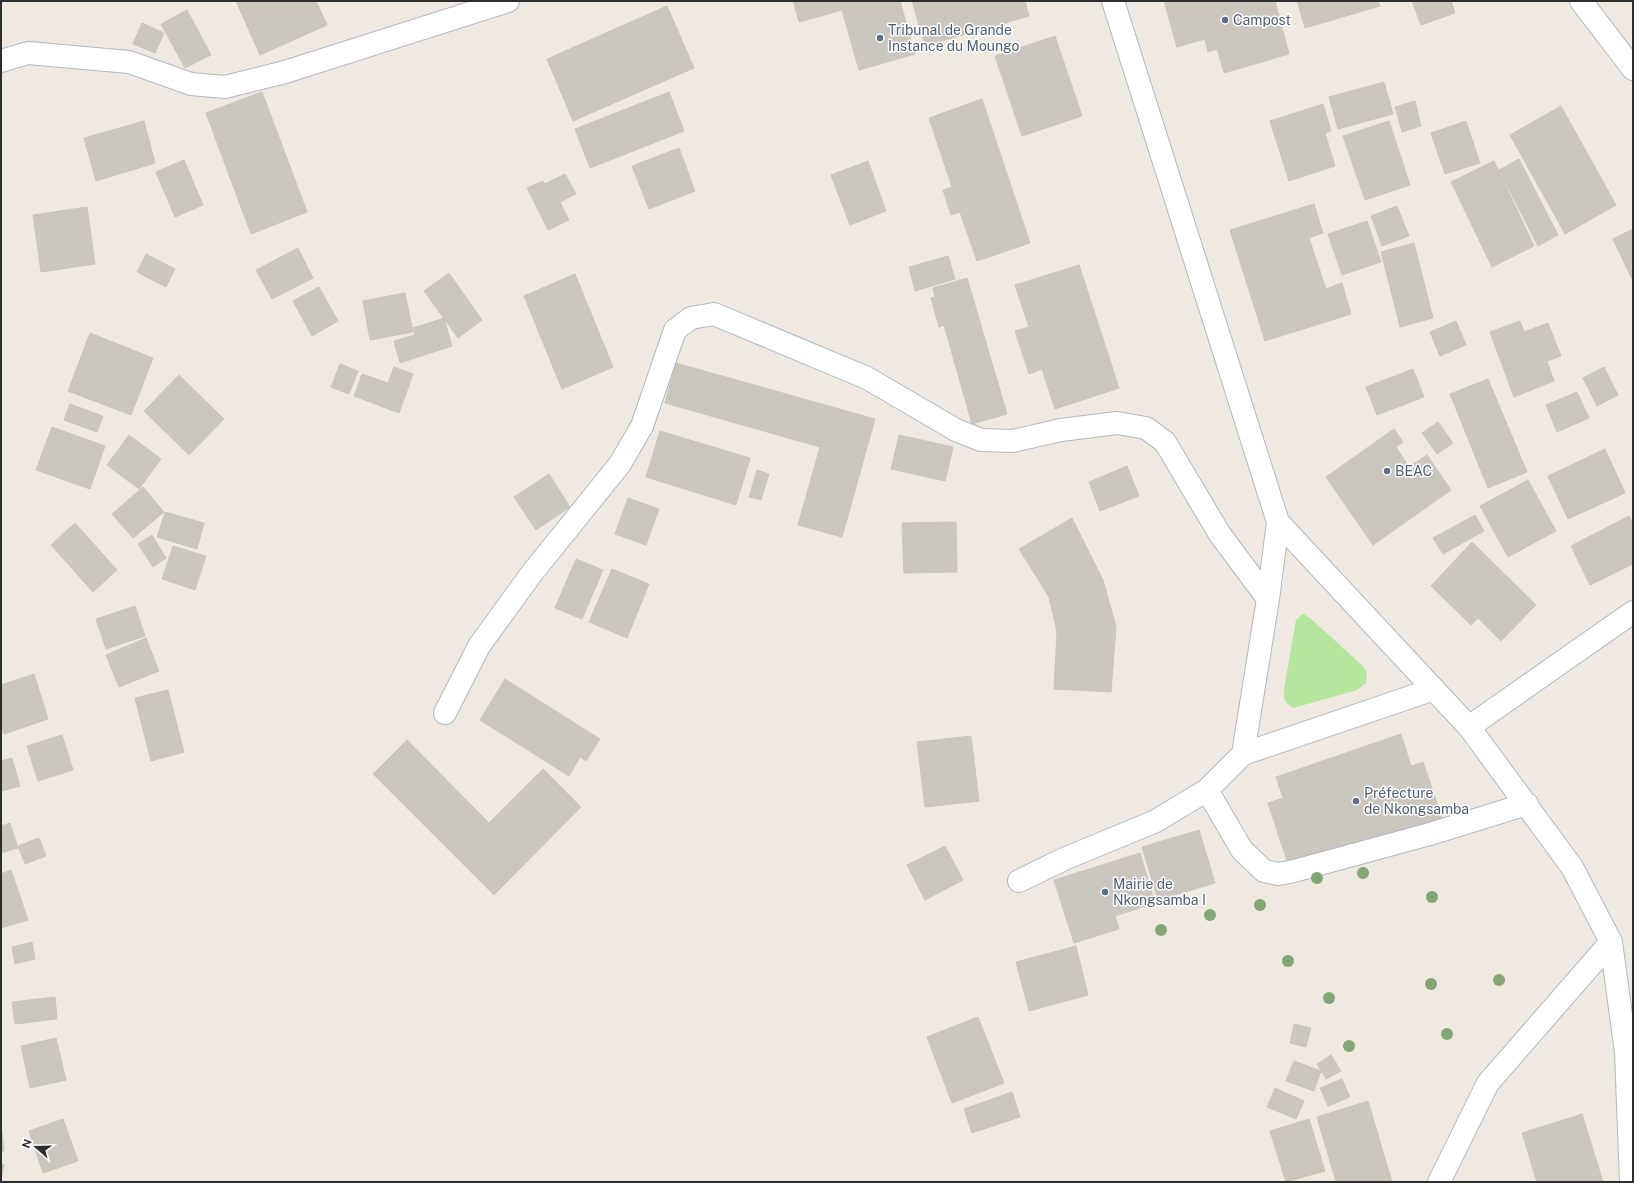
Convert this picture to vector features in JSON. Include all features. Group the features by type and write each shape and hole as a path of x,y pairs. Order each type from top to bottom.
{"street":[{"path":"1,61 28,53 121,61 129,62 191,84 225,87 285,72 508,1"},
{"path":"1114,1 1278,522 1268,599 1244,754"},
{"path":"1581,1 1633,69"},
{"path":"445,713 479,646 532,573 620,464 642,426 675,330 691,318 714,314 867,378 956,430 981,440 1013,441 1061,430 1117,423 1146,428 1165,442 1219,533 1268,599"},
{"path":"1278,522 1469,727 1527,804 1572,868 1611,942 1626,1052 1631,1182"},
{"path":"1469,727 1633,612"},
{"path":"1019,881 1064,859 1156,822 1207,790 1244,754 1434,688"},
{"path":"1207,790 1242,850 1264,871 1278,874 1430,834 1527,804"},
{"path":"1439,1182 1488,1083 1611,942"}],"green space":[{"path":"1303,614 1310,618 1363,666 1367,674 1366,683 1357,690 1293,708 1285,700 1284,689 1296,620"}],"building":[{"path":"236,1 316,1 327,25 260,55"},
{"name":"Tribunal de Grande Instance du Moungo","path":"793,1 900,1 915,54 859,70 842,10 799,22"},
{"name":"Tribunal de Grande Instance du Moungo","path":"912,1 1025,1 1029,16 925,46"},
{"name":"Campost","path":"1164,1 1275,1 1289,54 1224,73 1217,49 1208,52 1205,39 1177,47"},
{"path":"1297,1 1378,1 1380,6 1305,28"},
{"path":"1412,1 1451,1 1455,13 1421,25"},
{"path":"667,6 694,68 573,121 547,59"},
{"path":"187,10 211,55 185,68 161,24"},
{"path":"142,23 164,33 155,53 133,44"},
{"path":"1055,36 1082,116 1022,136 995,56"},
{"path":"1384,82 1393,114 1338,129 1329,97"},
{"path":"262,92 307,212 251,234 206,113"},
{"path":"669,92 684,131 590,168 575,129"},
{"path":"982,99 1030,243 977,261 960,212 951,215 943,190 952,187 929,118"},
{"path":"1415,101 1421,126 1402,132 1395,107"},
{"path":"1323,104 1331,131 1325,133 1335,166 1289,181 1270,121"},
{"path":"1561,106 1616,205 1565,234 1510,135"},
{"path":"144,121 155,163 96,181 84,138"},
{"path":"1389,121 1410,185 1365,200 1343,136"},
{"path":"1466,121 1480,163 1445,174 1431,133"},
{"path":"679,148 695,191 649,209 632,166"},
{"path":"1519,159 1558,235 1538,246 1499,170"},
{"path":"184,160 203,205 175,217 156,172"},
{"path":"868,161 886,211 850,225 831,175"},
{"path":"1494,161 1534,246 1492,267 1451,182"},
{"path":"565,174 576,194 560,202 569,220 548,230 527,188 543,181 545,184"},
{"path":"1314,204 1323,233 1309,238 1326,289 1342,283 1351,314 1265,341 1230,230"},
{"path":"1397,206 1409,236 1382,246 1371,216"},
{"path":"87,207 95,264 41,272 33,215"},
{"path":"1367,221 1381,262 1342,275 1328,234"},
{"path":"1633,229 1633,279 1632,279 1613,239"},
{"path":"1414,243 1433,318 1400,327 1381,252"},
{"path":"298,248 313,278 272,299 256,270"},
{"path":"146,254 175,269 166,287 137,272"},
{"path":"948,256 955,279 915,291 909,267"},
{"path":"1079,265 1119,388 1055,409 1042,369 1029,374 1015,331 1029,327 1015,285"},
{"path":"449,273 482,320 458,338 424,291"},
{"path":"575,274 613,367 562,389 524,296"},
{"path":"967,278 1007,414 972,424 944,325 939,327 931,298 935,297 933,288"},
{"path":"319,287 338,321 312,336 293,301"},
{"path":"405,293 413,332 370,340 363,301"},
{"path":"444,318 452,346 400,363 394,341 415,335 413,328"},
{"path":"1456,321 1466,345 1440,356 1430,332"},
{"path":"1520,321 1524,332 1548,323 1561,356 1547,361 1554,381 1514,397 1490,332"},
{"path":"90,333 153,358 131,415 68,391"},
{"path":"676,363 875,419 842,537 798,525 820,447 665,403"},
{"path":"340,364 358,371 349,394 331,387"},
{"path":"394,367 413,374 399,413 354,396 362,374 388,383"},
{"path":"1604,367 1618,395 1597,406 1583,378"},
{"path":"1413,369 1424,397 1377,415 1366,387"},
{"path":"179,375 224,419 189,455 144,411"},
{"path":"1488,379 1527,472 1488,488 1450,394"},
{"path":"1577,392 1589,418 1557,432 1546,405"},
{"path":"70,404 103,416 97,432 64,420"},
{"path":"1438,422 1453,443 1437,454 1422,433"},
{"path":"52,427 105,446 90,489 36,470"},
{"path":"1394,429 1403,442 1396,447 1409,467 1427,455 1451,490 1373,545 1326,477"},
{"path":"660,431 750,458 736,505 646,477"},
{"path":"129,435 161,459 139,489 107,465"},
{"path":"899,435 953,447 945,481 891,469"},
{"path":"1605,449 1625,493 1568,519 1548,476"},
{"path":"1127,466 1139,496 1100,511 1089,482"},
{"path":"757,470 769,474 761,500 749,497"},
{"path":"549,474 570,507 536,530 514,497"},
{"path":"1528,480 1556,531 1508,557 1480,506"},
{"path":"143,487 164,512 133,538 112,514"},
{"path":"628,498 659,509 646,545 615,534"},
{"path":"165,512 204,523 197,549 157,537"},
{"path":"1475,515 1484,531 1443,554 1433,538"},
{"path":"1629,516 1633,524 1633,564 1590,585 1571,546"},
{"path":"1072,518 1103,580 1116,627 1111,692 1054,689 1057,632 1049,597 1019,549"},
{"path":"956,522 957,572 904,573 902,523"},
{"path":"75,523 117,570 93,592 51,545"},
{"path":"152,535 166,558 153,567 138,544"},
{"path":"1472,542 1536,605 1501,641 1478,618 1471,625 1431,586"},
{"path":"173,546 206,556 195,590 162,579"},
{"path":"576,559 603,570 582,619 555,608"},
{"path":"612,569 649,584 627,638 589,622"},
{"path":"135,606 145,636 106,649 96,619"},
{"path":"146,638 159,671 119,687 106,655"},
{"path":"34,674 48,719 4,734 1,725 1,685"},
{"path":"505,679 600,739 586,761 580,757 569,776 480,720"},
{"path":"168,690 184,752 151,761 135,698"},
{"name":"Préfecture de Nkongsamba","path":"1401,734 1411,766 1423,762 1442,818 1290,870 1268,803 1283,798 1276,777"},
{"path":"62,735 73,770 38,781 27,746"},
{"path":"971,736 979,801 925,807 917,742"},
{"path":"407,740 489,823 543,769 581,807 494,895 373,774"},
{"path":"12,758 20,786 1,791 1,761"},
{"path":"10,823 18,848 1,853 1,826"},
{"path":"1199,830 1215,883 1158,900 1142,847"},
{"path":"39,838 46,856 25,864 18,846"},
{"path":"945,846 963,880 925,900 907,865"},
{"name":"Mairie de Nkongsamba I","path":"1140,853 1155,903 1115,916 1119,929 1074,943 1054,880"},
{"path":"11,870 28,920 1,928 1,874"},
{"path":"32,942 35,959 15,964 12,947"},
{"path":"1076,946 1088,995 1029,1011 1016,962"},
{"path":"55,997 57,1019 15,1024 12,1002"},
{"path":"978,1017 1004,1083 952,1103 927,1037"},
{"path":"1294,1024 1311,1028 1306,1047 1290,1043"},
{"path":"56,1038 66,1080 30,1088 21,1046"},
{"path":"1331,1055 1341,1071 1326,1079 1317,1064"},
{"path":"1294,1061 1321,1071 1314,1091 1286,1081"},
{"path":"1342,1079 1350,1097 1328,1106 1320,1088"},
{"path":"1275,1088 1304,1101 1296,1119 1267,1107"},
{"path":"1012,1092 1020,1117 972,1133 964,1109"},
{"path":"1368,1101 1392,1182 1336,1182 1317,1117"},
{"path":"1582,1114 1603,1182 1537,1182 1522,1133"},
{"path":"63,1119 78,1161 43,1173 29,1131"},
{"path":"1309,1119 1325,1171 1286,1182 1270,1131"},
{"path":"1,1124 4,1151 1,1151"},
{"path":"1,1164 4,1165 1,1180"}],"place":[{"name":"Campost","path":"1225,20"},
{"name":"Tribunal de Grande Instance du Moungo","path":"880,38"},
{"name":"BEAC","path":"1387,471"},
{"name":"Préfecture de Nkongsamba","path":"1356,801"},
{"name":"Mairie de Nkongsamba I","path":"1105,892"}]}
